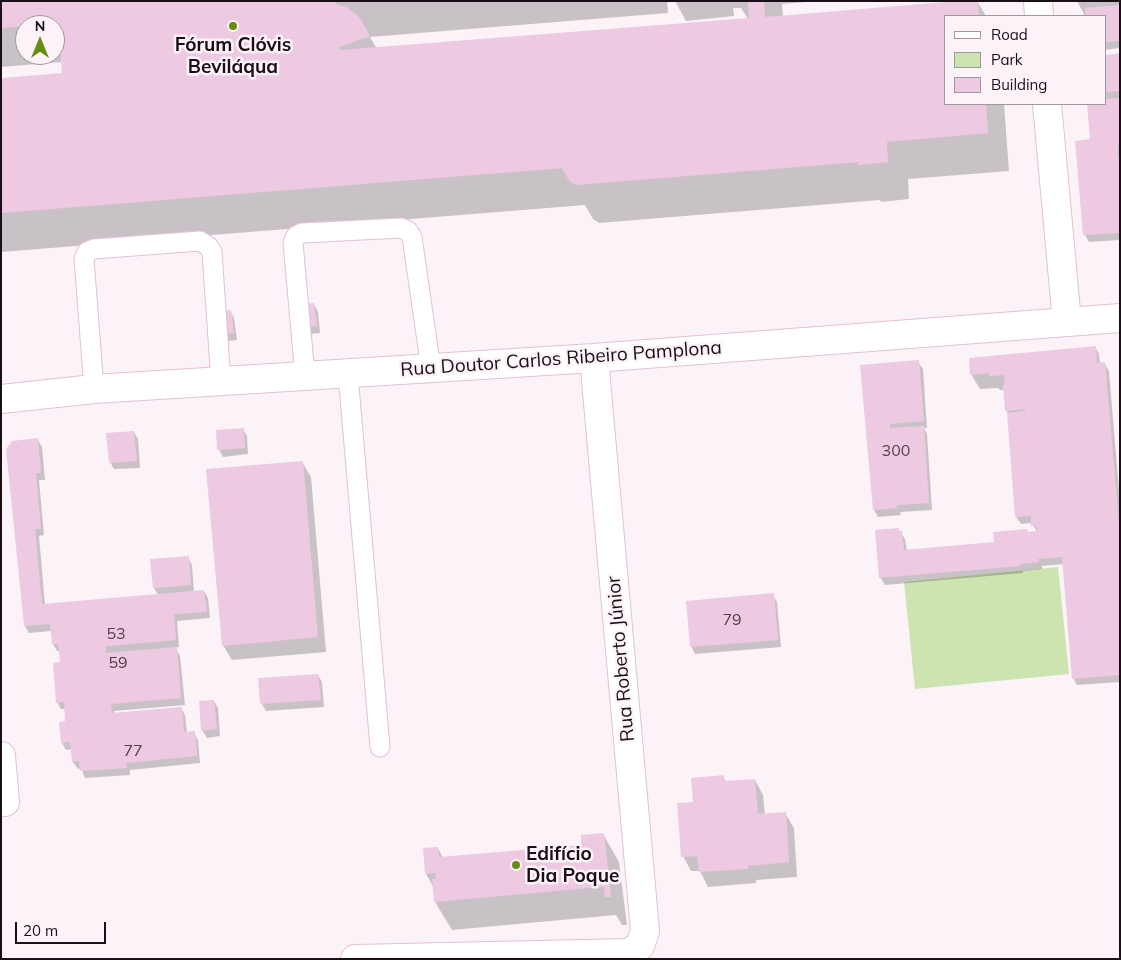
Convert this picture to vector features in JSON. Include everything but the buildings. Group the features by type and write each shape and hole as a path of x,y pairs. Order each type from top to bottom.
{"street":[{"path":"1038,1 1040,15"},
{"path":"1047,105 1067,322"},
{"name":"Rua Doutor Carlos Ribeiro Pamplona","path":"1,399 94,389 594,358 1120,318"},
{"name":"Rua Roberto Júnior","path":"594,358 645,931 640,946 624,956"},
{"path":"1,756 5,802"},
{"path":"355,959 624,956"}],"lane":[{"path":"305,376 293,243 296,236 302,233 401,228 408,231 412,237 431,368"},
{"path":"94,389 84,259 88,252 94,249 200,241 208,246 212,252 221,382"},
{"path":"348,374 380,747"}],"green space":[{"path":"1058,567 1069,674 915,689 904,582"}],"place":[{"name":"Fórum Clóvis Beviláqua","path":"233,26"},
{"name":"Edifício Dia Poque","path":"516,865"}]}
